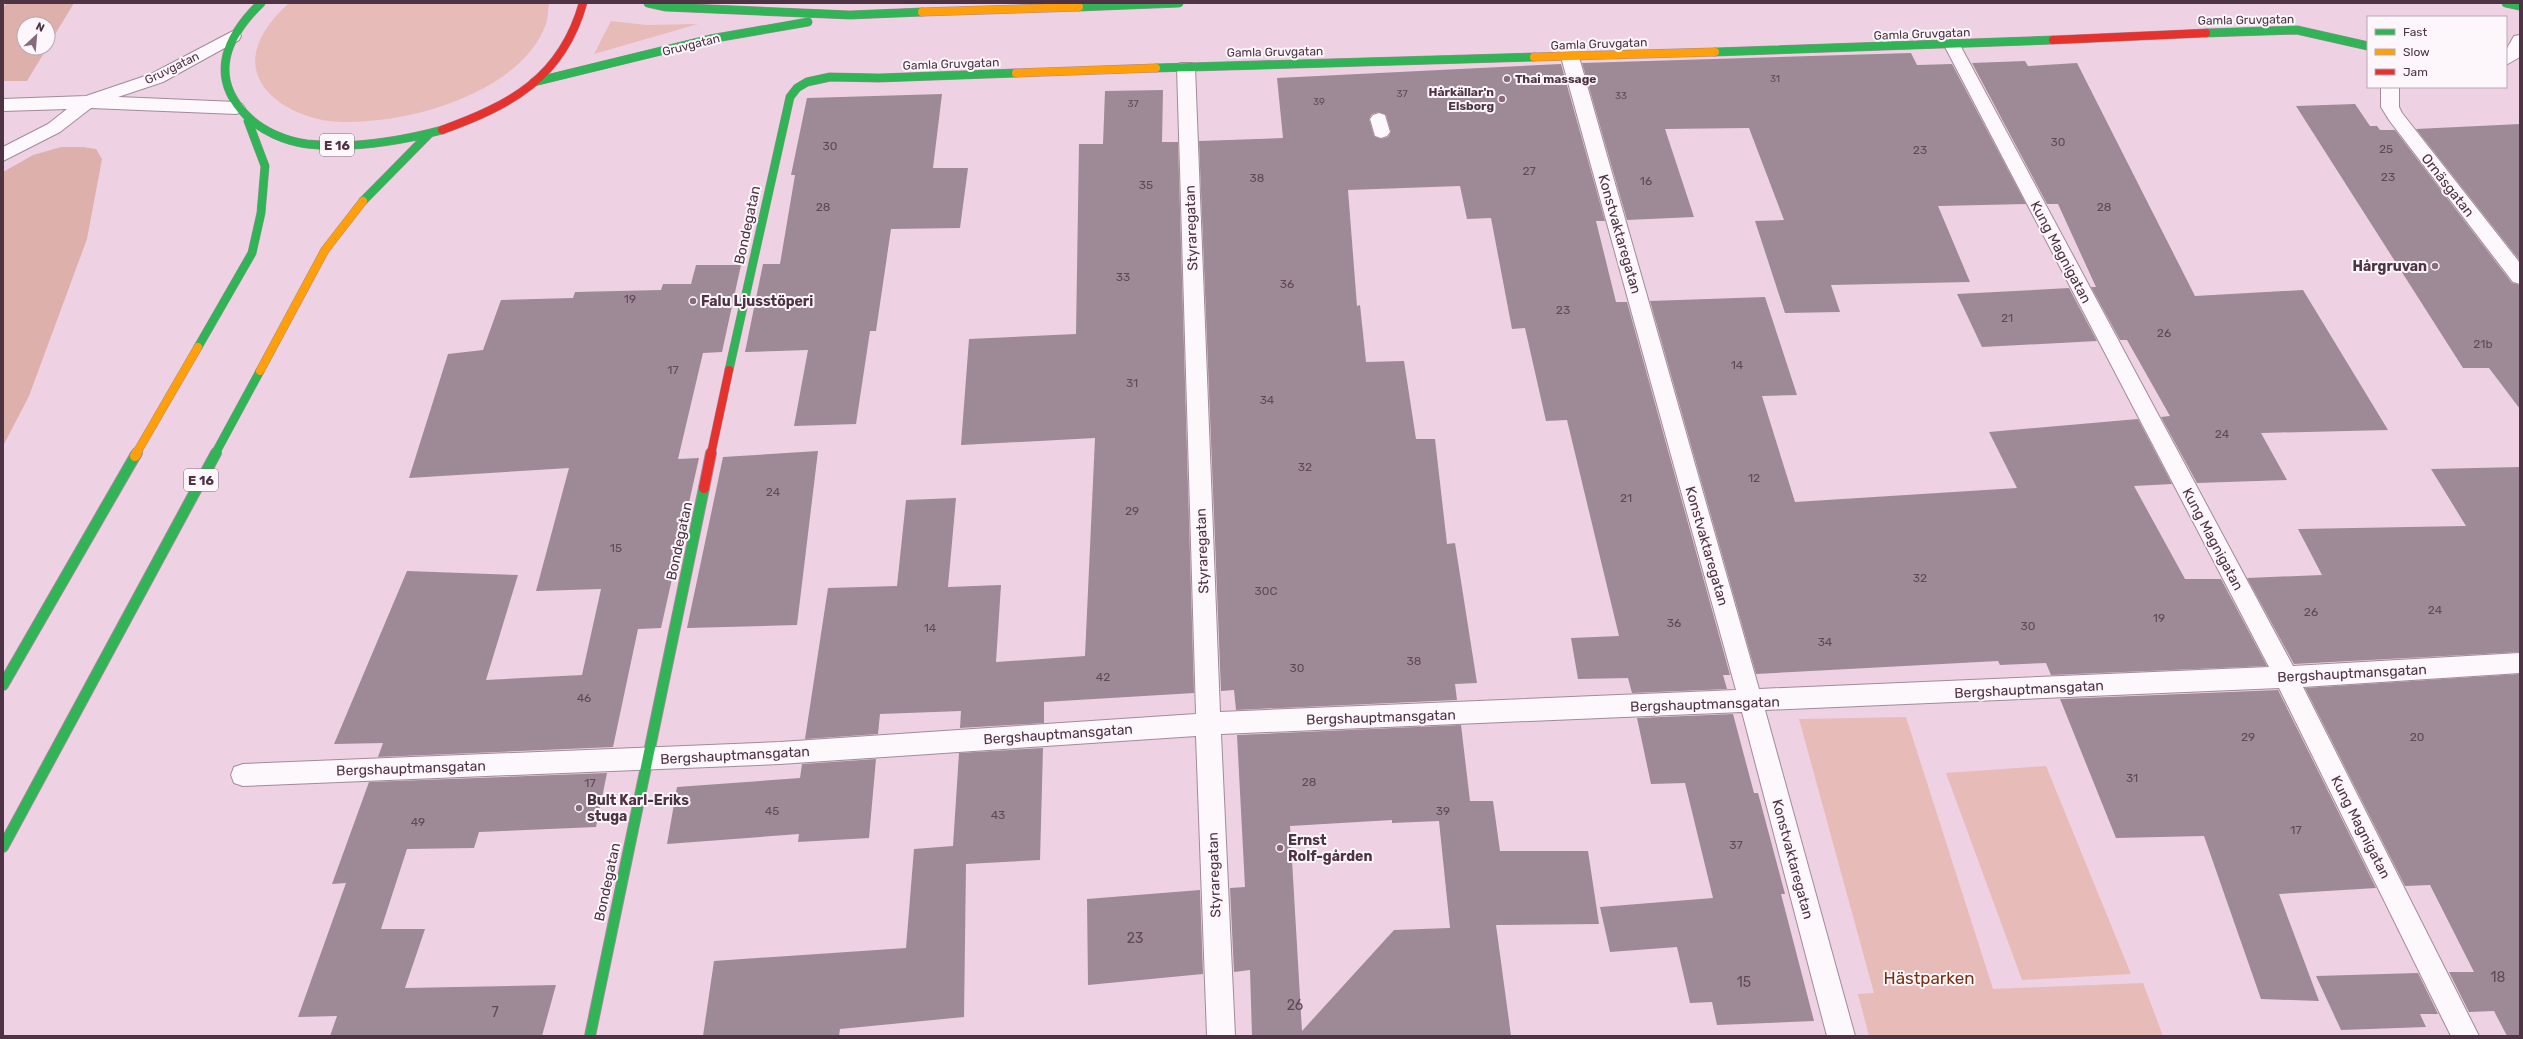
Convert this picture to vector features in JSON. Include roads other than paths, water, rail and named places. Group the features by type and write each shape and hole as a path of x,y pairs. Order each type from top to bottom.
{"main road":[{"name":"E 16","path":"3,684 252,253 261,213 265,166 248,121 236,108 223,81 226,52 254,3"},
{"name":"E 16","path":"238,30 261,3"},
{"name":"E 16","path":"248,121 283,137 321,145 371,144 429,134 484,113 534,82 546,71 573,38 583,3"},
{"name":"Gruvgatan","path":"648,3 666,7 850,14 1179,3"},
{"path":"2506,3 2520,6"},
{"path":"2516,3 2520,6"},
{"name":"Gruvgatan","path":"534,82 710,39 850,14"},
{"name":"Gamla Gruvgatan","path":"828,78 879,78 1186,67 1371,68 1570,57 1952,46 2145,35 2297,30 2367,46"},
{"name":"Bondegatan","path":"590,1036 646,759 770,185 794,91 805,83 828,78"},
{"name":"E 16","path":"3,847 325,250 370,192 429,134"}],"street":[{"name":"Gruvgatan","path":"86,102 158,78 238,30"},
{"path":"2507,58 2515,52 2520,40"},
{"name":"Kung Magnigatan","path":"1952,46 2286,677 2466,1036"},
{"name":"Konstvaktaregatan","path":"1570,57 1751,702 1841,1036"},
{"path":"2507,66 2520,67"},
{"name":"Styraregatan","path":"1186,67 1208,724 1221,1036"},
{"name":"Ornäsgatan","path":"2390,88 2390,107 2395,116 2520,277"},
{"name":"Gruvgatan","path":"3,105 86,102 236,108"},
{"path":"3,155 54,128 86,102"},
{"name":"Bergshauptmansgatan","path":"243,775 780,753 1208,724 1751,702 2286,677 2520,663"}],"place":[{"name":"Thai massage","path":"1507,79"},
{"name":"Hårkällar'n Elsborg","path":"1502,99"},
{"name":"Hårgruvan","path":"2435,266"},
{"name":"Falu Ljusstöperi","path":"693,301"},
{"name":"Bult Karl-Eriks stuga","path":"579,808"},
{"name":"Ernst Rolf-gården","path":"1280,848"}],"park label":[{"name":"Hästparken","path":"1929,978"}]}
